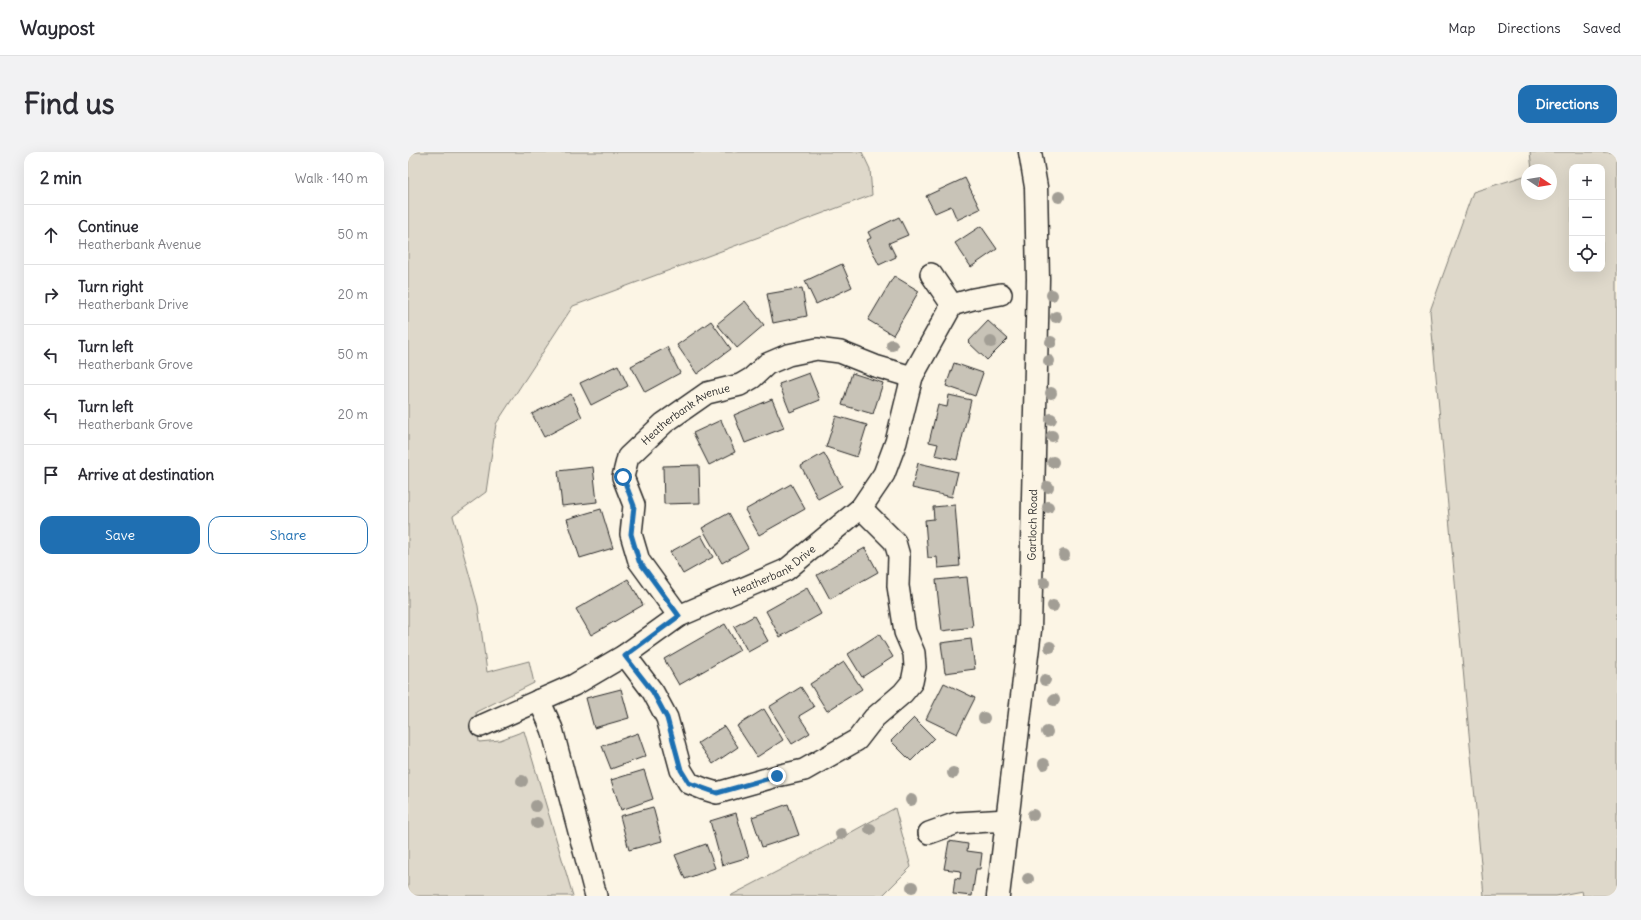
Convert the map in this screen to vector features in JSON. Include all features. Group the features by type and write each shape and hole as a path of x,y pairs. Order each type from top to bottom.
{"main road":[{"name":"Gartloch Road","path":"998,896 1030,630 1038,279 1036,187 1030,152"}],"street":[{"path":"931,274 952,304 973,298 1000,294"},
{"name":"Heatherbank Drive","path":"481,726 574,685 625,656 679,616 786,570 861,508 884,474 896,442 912,377 952,304"},
{"name":"Heatherbank Avenue","path":"679,616 639,561 631,534 634,506 623,477 628,457 664,423 707,393 740,385 752,378 767,364 788,355 817,349 840,352 874,366 912,377"},
{"path":"625,656 653,692 667,718 681,770 689,783 704,789 717,793 804,770 857,740 874,718 903,693 912,682 915,667 914,653 905,632 902,617 898,586 899,556 895,542 861,508"},
{"path":"539,700 552,729 596,896"},
{"path":"929,833 957,824 1008,820"}],"shaded area":[{"path":"408,152 862,152 870,169 872,195 573,306 496,424 486,492 453,516 478,606 487,672 529,661 534,683 476,712 479,742 500,740 524,731 573,896 408,896"},
{"path":"1530,152 1617,152 1617,896 1583,896 1582,891 1556,896 1484,896 1430,311 1473,192 1521,177 1521,200 1557,200 1557,164 1531,164"},
{"path":"895,808 911,867 882,896 730,896 828,845"}],"building":[{"path":"965,178 980,209 957,220 951,206 935,213 926,196"},
{"path":"899,217 908,235 889,243 896,257 879,265 867,240 871,238 868,232"},
{"path":"981,226 997,249 971,267 955,243"},
{"path":"842,264 852,287 816,304 805,281"},
{"path":"894,276 919,291 893,335 868,320"},
{"path":"802,288 807,316 773,323 767,294"},
{"path":"745,301 764,325 737,348 717,324"},
{"path":"711,321 731,349 697,374 677,345"},
{"path":"988,321 1008,339 987,360 968,342"},
{"path":"667,347 680,373 645,392 631,366"},
{"path":"954,363 983,373 975,396 946,386"},
{"path":"618,365 628,386 591,405 580,383"},
{"path":"809,373 820,400 790,412 779,384"},
{"path":"852,373 883,383 873,414 842,405"},
{"path":"571,394 582,417 544,437 532,414"},
{"path":"949,395 971,400 957,460 935,455 938,444 929,442 938,405 947,407"},
{"path":"772,399 784,428 745,443 734,415"},
{"path":"836,416 867,425 857,457 826,447"},
{"path":"721,420 735,452 709,465 693,433"},
{"path":"824,453 842,486 818,499 801,466"},
{"path":"918,463 958,472 952,497 912,488"},
{"path":"699,465 700,503 664,504 663,466"},
{"path":"593,467 597,502 562,506 558,471"},
{"path":"791,484 805,509 759,535 745,510"},
{"path":"955,505 960,566 938,568 937,557 928,558 925,520 934,519 933,507"},
{"path":"601,509 613,548 580,558 567,519"},
{"path":"729,513 748,548 722,563 702,528"},
{"path":"701,535 713,557 683,574 670,552"},
{"path":"865,548 878,572 830,599 817,575"},
{"path":"967,577 973,627 942,631 936,580"},
{"path":"628,579 643,605 591,635 576,609"},
{"path":"807,588 821,614 780,637 766,611"},
{"path":"754,616 768,641 748,652 734,627"},
{"path":"725,624 740,650 679,685 664,659"},
{"path":"879,634 893,657 862,677 848,654"},
{"path":"971,639 975,669 945,673 941,643"},
{"path":"844,662 862,689 827,711 810,684"},
{"path":"944,683 975,698 957,734 926,719"},
{"path":"801,687 814,707 799,716 810,733 792,744 769,707"},
{"path":"621,689 629,718 594,728 586,698"},
{"path":"764,709 783,740 757,757 737,726"},
{"path":"914,718 934,738 911,761 891,741"},
{"path":"724,726 738,747 713,764 698,743"},
{"path":"638,733 646,756 611,769 602,746"},
{"path":"644,770 653,799 621,810 611,780"},
{"path":"788,804 799,835 762,847 752,817"},
{"path":"653,807 662,841 629,850 620,816"},
{"path":"736,813 749,857 722,865 710,821"},
{"path":"949,841 968,844 967,851 982,853 980,869 976,869 972,896 953,894 955,878 960,879 961,871 944,869"},
{"path":"706,844 715,868 685,879 675,855"}],"route":[{"path":"623,477 634,506 631,534 639,561 679,616 625,656 653,692 667,718 681,770 689,783 717,793 777,776"}]}
